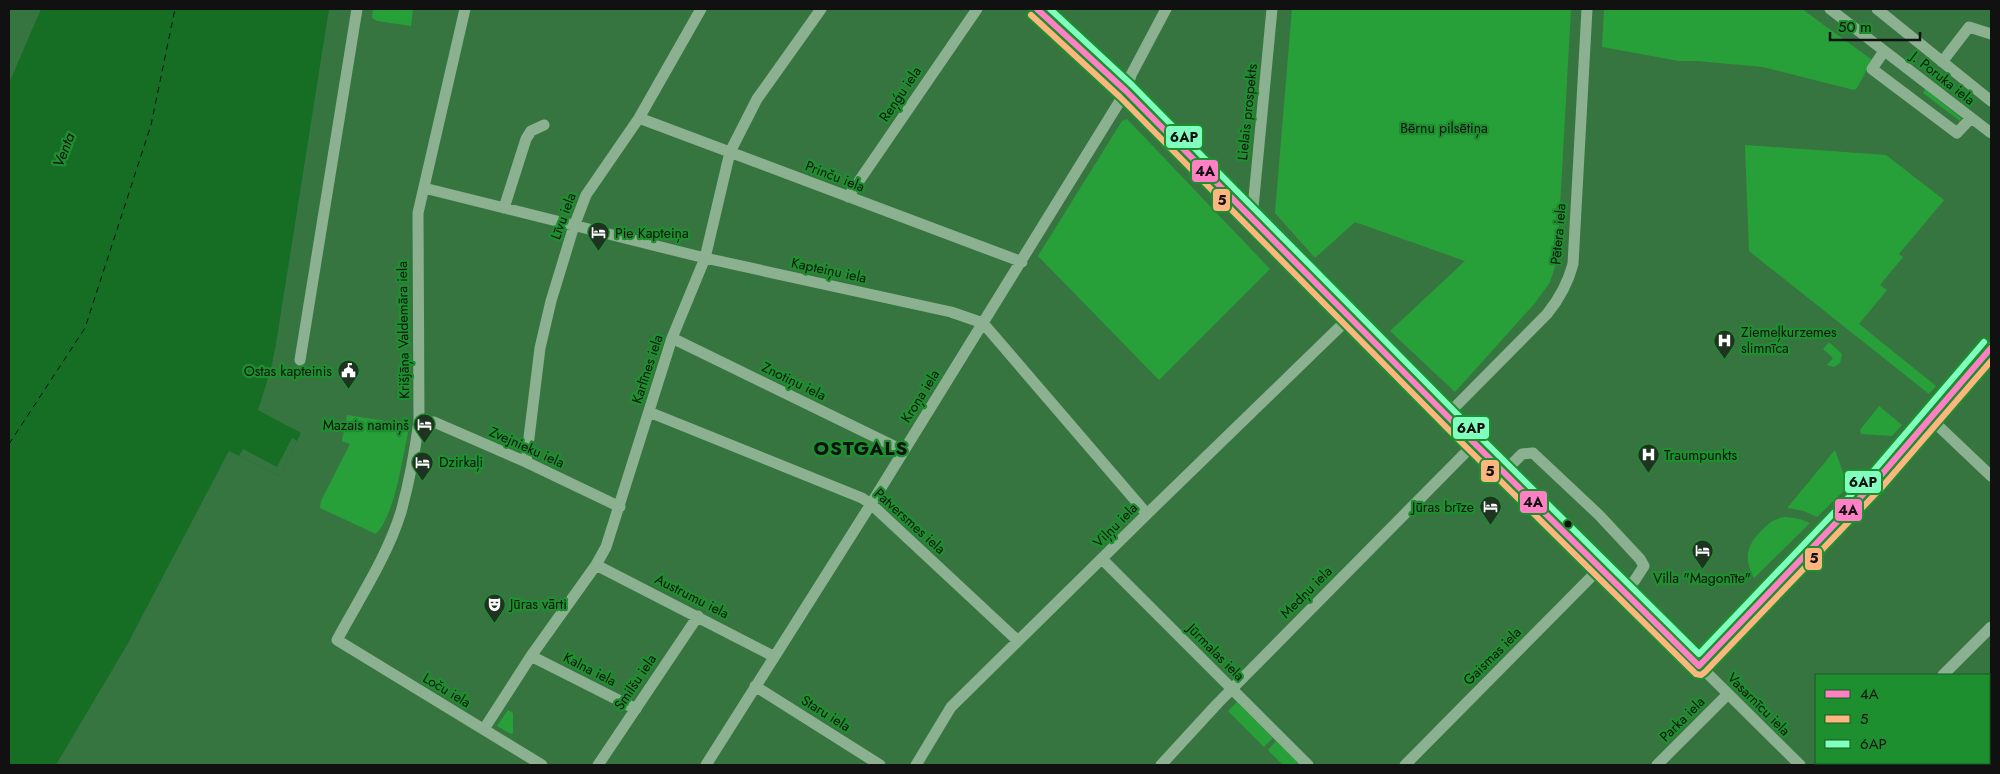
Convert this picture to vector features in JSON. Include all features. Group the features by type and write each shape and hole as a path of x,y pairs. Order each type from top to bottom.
{"street":[{"path":"300,360 357,9"},
{"name":"Krišjāņa Valdemāra iela","path":"337,640 380,560 400,513 417,439 419,421 417,223 465,9"},
{"name":"Līvu iela","path":"526,462 540,348 551,301 574,225 586,195 639,118 701,9"},
{"name":"Karlīnes iela","path":"484,729 531,656 596,565 606,547 672,338 705,258 730,152 757,100 821,9"},
{"name":"Reņģu iela","path":"848,197 977,9"},
{"name":"Vasarnīcu iela","path":"1037,9 1126,91 1350,318 1800,765"},
{"path":"1126,91 1131,75 1166,9"},
{"name":"Lielais prospekts","path":"1252,218 1272,9"},
{"name":"Pētera iela","path":"1447,415 1547,314 1558,300 1568,280 1573,264 1587,9"},
{"name":"J. Poruka iela","path":"1830,9 1845,13 1884,51 1991,133"},
{"path":"1877,9 1991,101"},
{"path":"1942,62 1969,27 1991,34"},
{"path":"1884,51 1872,69 1957,133 1971,118"},
{"name":"Kroņa iela","path":"706,765 1022,262 1126,91"},
{"name":"Prinču iela","path":"639,118 1022,262"},
{"path":"504,208 526,138 531,131 544,124"},
{"name":"Kapteiņu iela","path":"424,188 705,258 951,312 983,323"},
{"name":"Viļņu iela","path":"916,765 951,707 1350,318"},
{"path":"983,323 1147,514"},
{"name":"Znotiņu iela","path":"672,338 904,450"},
{"path":"1699,666 1858,500 1931,419 1991,348"},
{"name":"Patversmes iela","path":"649,412 862,498 871,504 1018,641"},
{"path":"1931,419 1991,476"},
{"name":"Zvejnieku iela","path":"419,421 434,422 526,462 620,507"},
{"name":"Medņu iela","path":"1161,765 1232,689 1475,443"},
{"path":"1504,472 1522,454 1534,453 1598,515 1640,559 1644,566 1635,580 1624,591"},
{"name":"Jūrmalas iela","path":"1102,559 1308,765"},
{"name":"Austrumu iela","path":"596,565 773,656"},
{"name":"Gaismas iela","path":"1405,765 1600,567"},
{"name":"Smilšu iela","path":"598,765 698,616"},
{"path":"1944,674 1991,627"},
{"name":"Loču iela","path":"337,640 542,765"},
{"name":"Kalna iela","path":"531,656 636,709"},
{"name":"Staru iela","path":"755,686 880,765"},
{"name":"Parka iela","path":"1657,765 1728,694"}],"green space":[{"path":"373,9 413,9 411,26 377,21 372,18"},
{"name":"Bērnu pilsētiņa","path":"1292,9 1571,9 1557,260 1550,282 1535,303 1455,392 1390,331 1465,261 1355,222 1315,258 1275,213"},
{"path":"1604,9 1802,9 1872,60 1857,88 1854,90 1763,67 1679,61 1602,47"},
{"path":"1925,89 1961,118 1960,121 1923,93"},
{"path":"1127,119 1270,269 1159,380 1038,256 1122,121"},
{"path":"1745,145 1886,155 1944,200 1899,254 1903,257 1880,285 1887,290 1859,324 1936,386 1929,394 1749,251"},
{"path":"1829,342 1842,354 1840,363 1834,367 1827,365 1833,358 1823,349"},
{"path":"1879,406 1902,425 1892,436 1861,434 1860,430"},
{"path":"347,415 404,424 408,433 393,500 383,525 376,534 320,508 321,501 350,444 342,441"},
{"path":"1835,450 1848,487 1817,517 1804,511 1788,508 1788,507"},
{"path":"1786,517 1810,523 1754,578 1748,559 1749,548 1760,532 1769,524 1778,518"},
{"path":"1237,702 1273,738 1264,747 1228,711"},
{"path":"508,710 513,713 513,733 511,734 497,726"},
{"path":"1276,741 1301,765 1283,765 1268,750"}],"water":[{"name":"Venta","path":"41,9 329,9 276,344 271,369 258,410 301,433 279,476 229,451 127,645 56,765 9,765 9,83"}],"pier":[{"path":"292,438 297,441 279,476 239,456 243,449 277,467"}],"ferry route":[{"path":"9,444 85,328 151,125 175,9"}],"transit line":[{"name":"4A","path":"1037,9 1126,91 1461,430 1699,666"},
{"name":"6AP","path":"1050,9 1132,85 1467,424 1699,654 1870,475 1984,342"},
{"name":"5","path":"1031,15 1120,97 1455,436 1696,674 1701,675 1705,672 1882,487 1991,361"},
{"name":"4A","path":"1699,666 1876,481 1991,348"}],"place":[{"name":"Pie Kapteiņa","path":"599,252"},
{"name":"Ziemeļkurzemes slimnīca","path":"1725,359"},
{"name":"Ostas kapteinis","path":"348,390"},
{"name":"Mazais namiņš","path":"425,444"},
{"name":"Traumpunkts","path":"1648,474"},
{"name":"Dzirkaļi","path":"423,481"},
{"name":"Jūras brīze","path":"1490,526"},
{"name":"Villa \"Magonīte\"","path":"1702,569"},
{"name":"Jūras vārti","path":"494,623"}],"district":[{"name":"OSTGALS","path":"861,448"}]}
